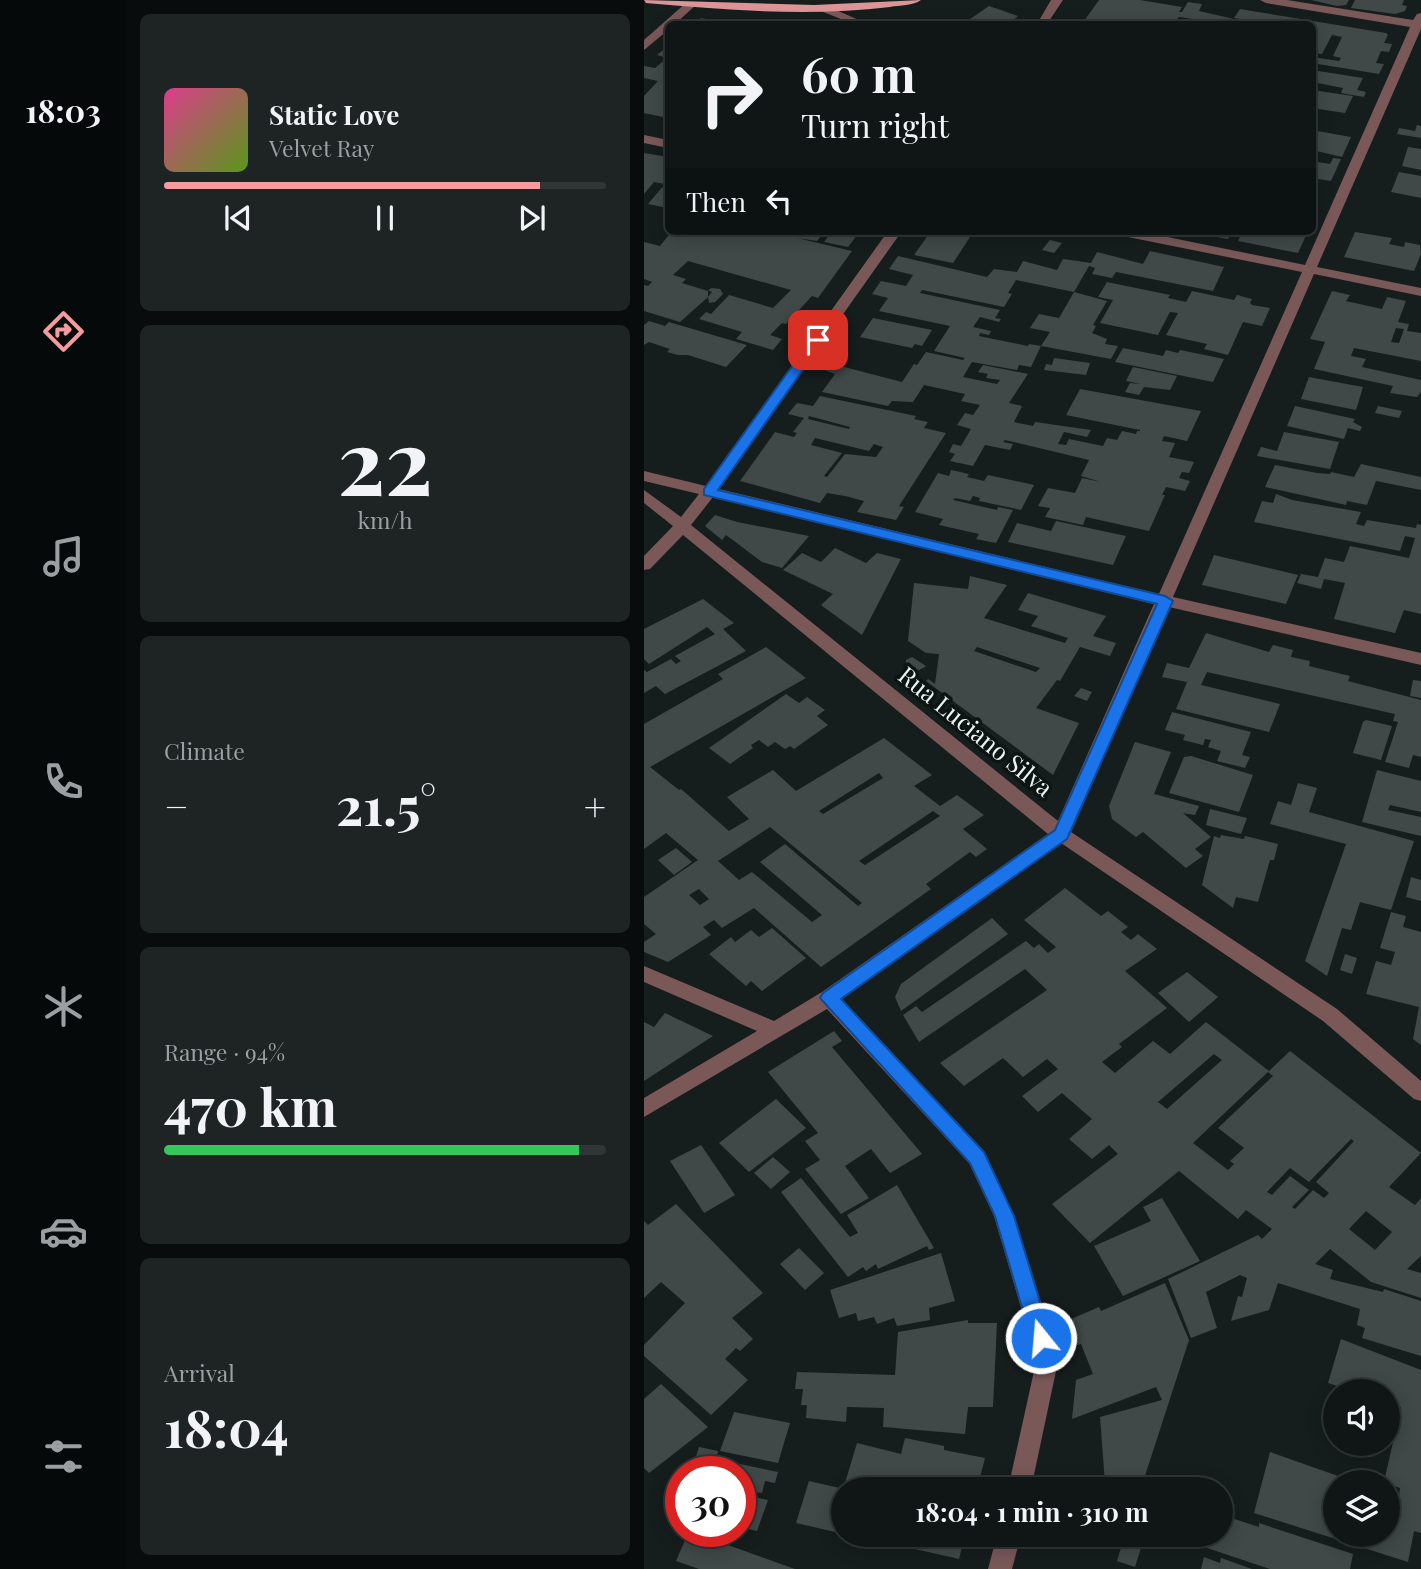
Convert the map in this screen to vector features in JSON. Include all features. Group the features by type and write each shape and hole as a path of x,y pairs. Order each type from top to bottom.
{"main road":[{"path":"646,0 825,9 879,6 915,0"}],"street":[{"path":"1044,21 1057,0"},
{"path":"644,1108 829,998 1061,834 1308,269 1420,22 1266,0"},
{"path":"672,21 691,4"},
{"path":"825,9 855,21"},
{"path":"644,46 665,27"},
{"path":"644,139 665,143"},
{"path":"644,565 667,544 709,492 892,235"},
{"path":"1138,235 1421,292"},
{"path":"644,476 1165,601 1421,659"},
{"name":"Rua Luciano Silva","path":"644,495 1061,834 1330,1015 1421,1093"},
{"path":"644,974 773,1029"},
{"path":"829,998 977,1157 1004,1216 1041,1338 1045,1371 1022,1477"},
{"path":"1000,1569 1006,1547"}],"building":[{"path":"1099,0 1140,0 1182,7 1179,12 1182,12 1188,2 1202,4 1199,11 1234,19 1192,21 1193,19 1179,17 1174,21 1084,21"},
{"path":"1311,0 1349,0 1346,5 1337,6"},
{"path":"1355,0 1404,0 1402,5 1407,6 1405,11 1395,14 1351,8"},
{"path":"989,6 1018,16 1012,21 967,21"},
{"path":"1240,9 1313,21 1239,21 1240,19 1234,18"},
{"path":"1316,21 1386,33 1388,35 1384,43 1392,44 1389,52 1381,51 1376,63 1384,64 1379,74 1316,64 1316,58 1339,61 1341,58 1333,56 1342,37 1332,35 1322,54 1316,53"},
{"path":"665,48 665,57 657,55"},
{"path":"665,60 665,117 644,113 644,96 658,81 644,78 644,66 655,68"},
{"path":"1316,71 1363,78 1357,90 1366,92 1364,97 1341,93 1343,88 1316,83"},
{"path":"1316,91 1353,96 1345,113 1316,109"},
{"path":"1417,125 1421,126 1421,138 1397,134 1399,128 1415,131"},
{"path":"1316,131 1351,137 1342,157 1316,151"},
{"path":"1408,147 1421,149 1421,170 1402,166"},
{"path":"644,153 665,156 665,184 654,182 644,194"},
{"path":"1333,158 1341,159 1331,181 1316,179 1316,162 1330,164"},
{"path":"1399,172 1421,176 1421,198 1391,192"},
{"path":"665,184 665,207 648,204"},
{"path":"1355,232 1392,238 1389,244 1404,247 1405,242 1420,245 1421,254 1414,271 1344,257"},
{"path":"669,235 822,235 817,241 797,238 852,251 818,298 812,296 786,324 782,323 770,335 782,339 773,350 736,339 742,332 699,319 706,312 711,314 729,295 773,308 791,290 688,261 673,275 686,279 682,283 708,291 708,297 680,322 644,311 644,285 648,286 652,282 644,279 644,242 660,246"},
{"path":"829,235 857,235 848,247 824,242"},
{"path":"928,235 971,235 953,263 914,255"},
{"path":"1206,235 1230,235 1228,239"},
{"path":"1241,235 1306,235 1298,253 1238,241"},
{"path":"1050,240 1062,243 1054,253 1042,250"},
{"path":"1150,251 1224,267 1213,291 1116,272 1112,278 1092,274 1095,268 1089,266 1074,292 1016,280 1004,307 922,290 920,293 1000,310 995,318 1001,319 999,322 980,317 973,327 991,331 989,335 980,333 979,336 1041,346 1031,367 1019,365 1017,370 972,362 963,377 997,384 1000,380 986,378 988,374 978,372 983,365 1028,374 1009,403 1022,406 1014,422 1033,426 1035,422 1091,430 1087,437 1064,432 1058,444 1066,445 1069,439 1103,446 1107,438 1117,440 1122,431 1136,434 1140,431 1066,415 1080,389 1201,411 1187,441 1164,436 1162,441 1175,443 1169,457 1194,462 1189,473 1182,472 1179,478 1190,481 1185,491 1166,487 1149,531 1086,517 1083,525 1045,517 1050,508 1038,506 1048,488 1075,493 1082,478 1101,482 1081,476 1089,460 1005,440 1003,442 1013,444 1010,450 985,445 973,466 950,461 955,454 949,452 953,444 961,446 971,429 957,425 965,413 973,415 980,405 961,401 965,394 924,385 913,402 892,401 888,406 822,392 835,374 821,369 825,362 902,382 926,352 963,360 965,358 934,351 950,326 879,311 888,298 872,294 881,281 906,286 913,275 889,269 898,256 987,277 994,269 1017,272 1023,261 1057,270 1063,259 1091,263 1097,252 1143,264"},
{"path":"1107,282 1170,295 1168,298 1186,302 1192,291 1234,300 1237,295 1252,299 1252,305 1270,308 1262,326 1243,322 1228,355 1204,349 1207,344 1166,335 1178,313 1170,312 1158,335 1100,323 1113,300 1098,297"},
{"path":"720,289 723,294 715,302 709,303 708,297 712,292 708,290"},
{"path":"1332,291 1350,295 1346,301 1382,309 1387,297 1406,301 1398,322 1409,324 1407,331 1421,333 1421,361 1354,348 1351,356 1366,359 1362,367 1421,380 1421,392 1417,397 1390,393 1393,386 1314,369 1325,342 1310,339","holes":["1396,328 1404,329 1399,343 1391,342"]},
{"path":"1074,292 1107,301 1093,325 1096,326 1092,333 1107,339 1105,344 1118,346 1111,359 1041,346 1050,332 1030,328 1039,314 1059,318"},
{"path":"873,318 932,330 922,346 915,344 912,348 860,337"},
{"path":"649,321 665,326 669,322 747,345 726,367 688,355 667,352 670,349 649,342 644,345 644,325"},
{"path":"1123,348 1163,356 1166,350 1178,353 1180,350 1224,359 1213,382 1115,362"},
{"path":"1054,358 1090,363 1086,375 1044,370 1046,364 1052,365"},
{"path":"1133,367 1177,376 1170,390 1144,387 1139,395 1125,392 1130,383 1141,384 1126,381"},
{"path":"1309,377 1363,387 1356,410 1301,399"},
{"path":"820,396 916,416 914,419 928,422 924,428 946,433 899,506 904,507 896,520 857,512 864,501 845,496 827,493 820,503 740,481 775,432 794,437 797,433 793,432 804,418 788,414 797,403 813,406","holes":["809,416 850,427 849,429 808,419","815,438 869,451 874,444 883,447 876,457 845,454 827,477 824,476 842,453 811,445"]},
{"path":"1295,406 1355,419 1353,422 1362,427 1360,431 1348,428 1344,439 1287,426"},
{"path":"1378,406 1402,411 1399,418 1375,413"},
{"path":"1284,432 1339,442 1330,469 1257,456 1261,447 1277,451"},
{"path":"1361,464 1421,477 1421,490 1376,481 1367,505 1347,501 1346,505 1265,487 1275,465 1354,477"},
{"path":"951,470 984,481 988,475 1034,485 1021,510 979,501 980,498 973,496 970,501 955,498 953,500 997,510 998,507 1013,510 996,543 976,539 979,534 939,525 943,519 915,512 938,473 949,476"},
{"path":"1276,494 1292,500 1361,512 1356,524 1364,526 1367,520 1416,528 1417,524 1421,525 1421,614 1404,610 1395,633 1334,619 1345,583 1324,579 1321,589 1297,583 1301,574 1318,577 1325,558 1344,562 1350,546 1409,558 1415,538 1405,536 1400,551 1254,522 1262,501 1273,503"},
{"path":"715,515 809,536 782,568 762,562 726,535 722,540 705,526"},
{"path":"1056,521 1126,536 1113,565 1008,542 1017,523 1051,531"},
{"path":"835,548 866,563 877,553 901,559 862,635 821,605 833,594 783,570 802,553 821,562"},
{"path":"1214,555 1298,575 1286,604 1202,585"},
{"path":"970,576 1007,585 984,618 1065,643 1068,638 1031,626 1038,616 1018,610 1028,593 1106,616 1093,636 1116,643 1110,656 1080,647 1060,681 1057,680 1036,708 1079,723 1053,775 926,681 928,679 935,684 939,654 926,653 908,641 914,583 968,589","holes":["977,647 1040,668 1036,672 974,651"]},
{"path":"703,599 734,623 723,629 746,651 665,694 656,686 644,693 644,670 647,672 671,659 676,664 681,661 675,656 715,634 707,627 649,664 644,659 644,629"},
{"path":"1206,633 1269,652 1273,645 1293,650 1291,657 1310,661 1309,666 1350,676 1348,681 1421,700 1421,757 1413,755 1409,768 1385,762 1398,722 1393,721 1395,714 1207,672 1201,685 1280,704 1269,732 1176,709 1187,682 1162,677 1167,663 1189,668"},
{"path":"766,647 806,678 650,767 681,789 729,831 749,819 727,797 773,770 796,791 884,738 932,775 914,786 940,806 957,795 984,815 963,829 987,849 976,857 970,852 926,884 931,889 821,967 754,908 722,928 714,920 703,927 711,935 668,962 644,952 644,942 656,934 644,924 644,897 698,860 666,833 644,849 644,724 723,679 718,674","holes":["879,773 883,778 823,814 819,811","933,811 940,816 865,865 859,861","770,827 862,903 858,906 785,844 760,862 822,915 812,922 752,872 739,880 718,861","699,889 709,899 700,905 689,895"]},
{"path":"912,657 926,666 917,671 906,664 906,660"},
{"path":"1413,680 1421,681 1421,698 1410,696"},
{"path":"1081,688 1092,692 1087,701 1074,696"},
{"path":"786,694 799,703 807,697 825,710 817,716 828,725 794,749 790,746 785,749 775,742 768,747 759,740 751,745 753,748 730,764 709,748"},
{"path":"1172,712 1251,732 1242,755 1250,757 1245,768 1217,761 1221,751 1208,747 1211,740 1205,739 1203,745 1183,740 1185,735 1165,730"},
{"path":"1366,720 1392,726 1381,760 1353,753"},
{"path":"1135,742 1171,752 1154,794 1199,806 1195,815 1183,813 1211,837 1195,849 1203,856 1186,868 1143,832 1136,837 1112,819 1109,806"},
{"path":"1191,756 1253,775 1239,812 1169,793 1184,757"},
{"path":"1377,770 1421,781 1421,812 1390,805 1388,810 1421,817 1421,836 1362,822"},
{"path":"1298,783 1317,788 1309,812 1414,841 1391,910 1360,902 1351,930 1342,928 1327,976 1305,961 1346,844 1270,824 1278,801 1291,805"},
{"path":"1210,809 1247,818 1241,834 1206,825"},
{"path":"1221,835 1244,839 1245,836 1278,844 1274,860 1270,860 1258,902 1236,897 1233,908 1202,885 1214,836 1220,838"},
{"path":"676,848 692,862 674,875 658,860"},
{"path":"1411,877 1421,880 1421,901 1406,897"},
{"path":"1065,888 1101,916 1108,911 1128,927 1121,932 1131,940 1138,934 1157,949 1125,971 1167,1008 1119,1044 1122,1047 1102,1062 1115,1073 1153,1041 1170,1054 1206,1022 1269,1071 1193,1143 1228,1170 1234,1164 1230,1161 1244,1148 1218,1128 1273,1076 1268,1072 1290,1051 1421,1153 1389,1187 1415,1205 1421,1198 1421,1256 1407,1269 1421,1273 1421,1298 1371,1282 1330,1249 1315,1264 1333,1270 1330,1279 1383,1292 1384,1289 1421,1301 1421,1356 1362,1338 1365,1328 1357,1325 1360,1309 1278,1283 1269,1310 1231,1321 1238,1296 1242,1297 1247,1278 1240,1275 1206,1292 1217,1328 1191,1338 1168,1279 1258,1235 1262,1239 1272,1229 1246,1210 1238,1219 1179,1171 1090,1243 1052,1204 1118,1154 1109,1145 1092,1159 1069,1139 1092,1119 1062,1093 1038,1112 1022,1096 1058,1069 1047,1059 1023,1077 1003,1058 964,1086 940,1063 1047,990 1025,969 919,1042 903,1015 916,1006 922,1012 1026,941 1034,948 1039,944 1048,953 1056,947 1024,920","holes":["1214,1054 1222,1060 1167,1109 1158,1102","1351,1139 1354,1141 1316,1182 1329,1193 1324,1198 1313,1190 1295,1209 1292,1207 1309,1190 1290,1176 1272,1195 1267,1192 1290,1168 1309,1182","1366,1211 1392,1232 1375,1250 1349,1229"]},
{"path":"1391,912 1406,916 1403,927 1421,932 1421,1045 1413,1039 1419,1007 1366,994 1376,961 1391,965 1395,952 1380,948"},
{"path":"992,918 1008,934 901,1011 895,997 901,984"},
{"path":"772,928 806,958 762,991 751,981 746,986 709,954 731,937 735,942 751,930 759,937"},
{"path":"1345,954 1357,958 1352,974 1340,970"},
{"path":"1187,972 1218,997 1189,1022 1158,993"},
{"path":"665,1013 713,1036 644,1081 644,1022 654,1027"},
{"path":"834,1031 842,1041 832,1047 922,1154 890,1173 871,1149 845,1166 869,1198 841,1214 805,1169 820,1160 805,1141 818,1133 768,1072"},
{"path":"776,1099 806,1128 749,1172 719,1143"},
{"path":"701,1145 735,1195 704,1213 670,1161"},
{"path":"773,1157 790,1172 771,1189 754,1173"},
{"path":"801,1178 850,1237 858,1233 847,1215 897,1185 934,1248 929,1250 927,1246 878,1269 876,1264 866,1271 863,1267 848,1277 781,1192"},
{"path":"1162,1198 1200,1261 1123,1296 1094,1246 1151,1221 1143,1207"},
{"path":"676,1204 763,1293 732,1318 753,1339 740,1351 736,1348 725,1359 748,1380 711,1415 644,1356 644,1345 685,1303 661,1282 644,1298 644,1221 648,1225"},
{"path":"799,1248 824,1273 805,1290 780,1264"},
{"path":"941,1253 955,1301 929,1308 930,1320 897,1326 894,1318 877,1324 874,1317 858,1321 856,1313 839,1318 830,1290"},
{"path":"1165,1283 1189,1340 1145,1477 1105,1477 1100,1417 1162,1400 1156,1387 1072,1419 1076,1380 1093,1374 1081,1344 1074,1346 1071,1319 1099,1307 1101,1311"},
{"path":"968,1320 968,1323 997,1323 993,1407 968,1407 965,1434 883,1427 884,1408 847,1407 846,1422 806,1418 807,1405 801,1405 803,1389 795,1389 797,1372 895,1375 898,1332"},
{"path":"1341,1339 1421,1370 1421,1533 1414,1531 1408,1562 1361,1547 1400,1547 1400,1470 1387,1470 1390,1456 1400,1456 1400,1379 1329,1379"},
{"path":"661,1384 708,1427 671,1456 665,1456 665,1461 649,1473 644,1468 644,1399"},
{"path":"734,1412 790,1423 778,1463 756,1458 756,1456 720,1451"},
{"path":"905,1438 944,1446 944,1450 985,1458 980,1477 847,1477 857,1443 901,1454"},
{"path":"699,1447 718,1451 717,1456 696,1456"},
{"path":"1270,1452 1323,1471 1323,1535 1254,1513"},
{"path":"756,1467 778,1472 775,1483 765,1481 762,1493 756,1492"},
{"path":"809,1481 831,1486 831,1531 796,1523"},
{"path":"756,1497 768,1500 756,1531"},
{"path":"1233,1519 1259,1527 1259,1523 1323,1544 1323,1547 1353,1554 1350,1569 1270,1569 1204,1547 1233,1547"},
{"path":"682,1547 734,1547 795,1569 699,1569 676,1561"},
{"path":"906,1547 962,1547 959,1559"},
{"path":"1121,1547 1141,1547 1135,1567 1117,1561"},
{"path":"1204,1557 1220,1563 1221,1558 1252,1569 1201,1569"}],"route":[{"path":"818,340 709,492 1165,601 1061,834 829,998 977,1157 1004,1216 1041,1338"}]}
